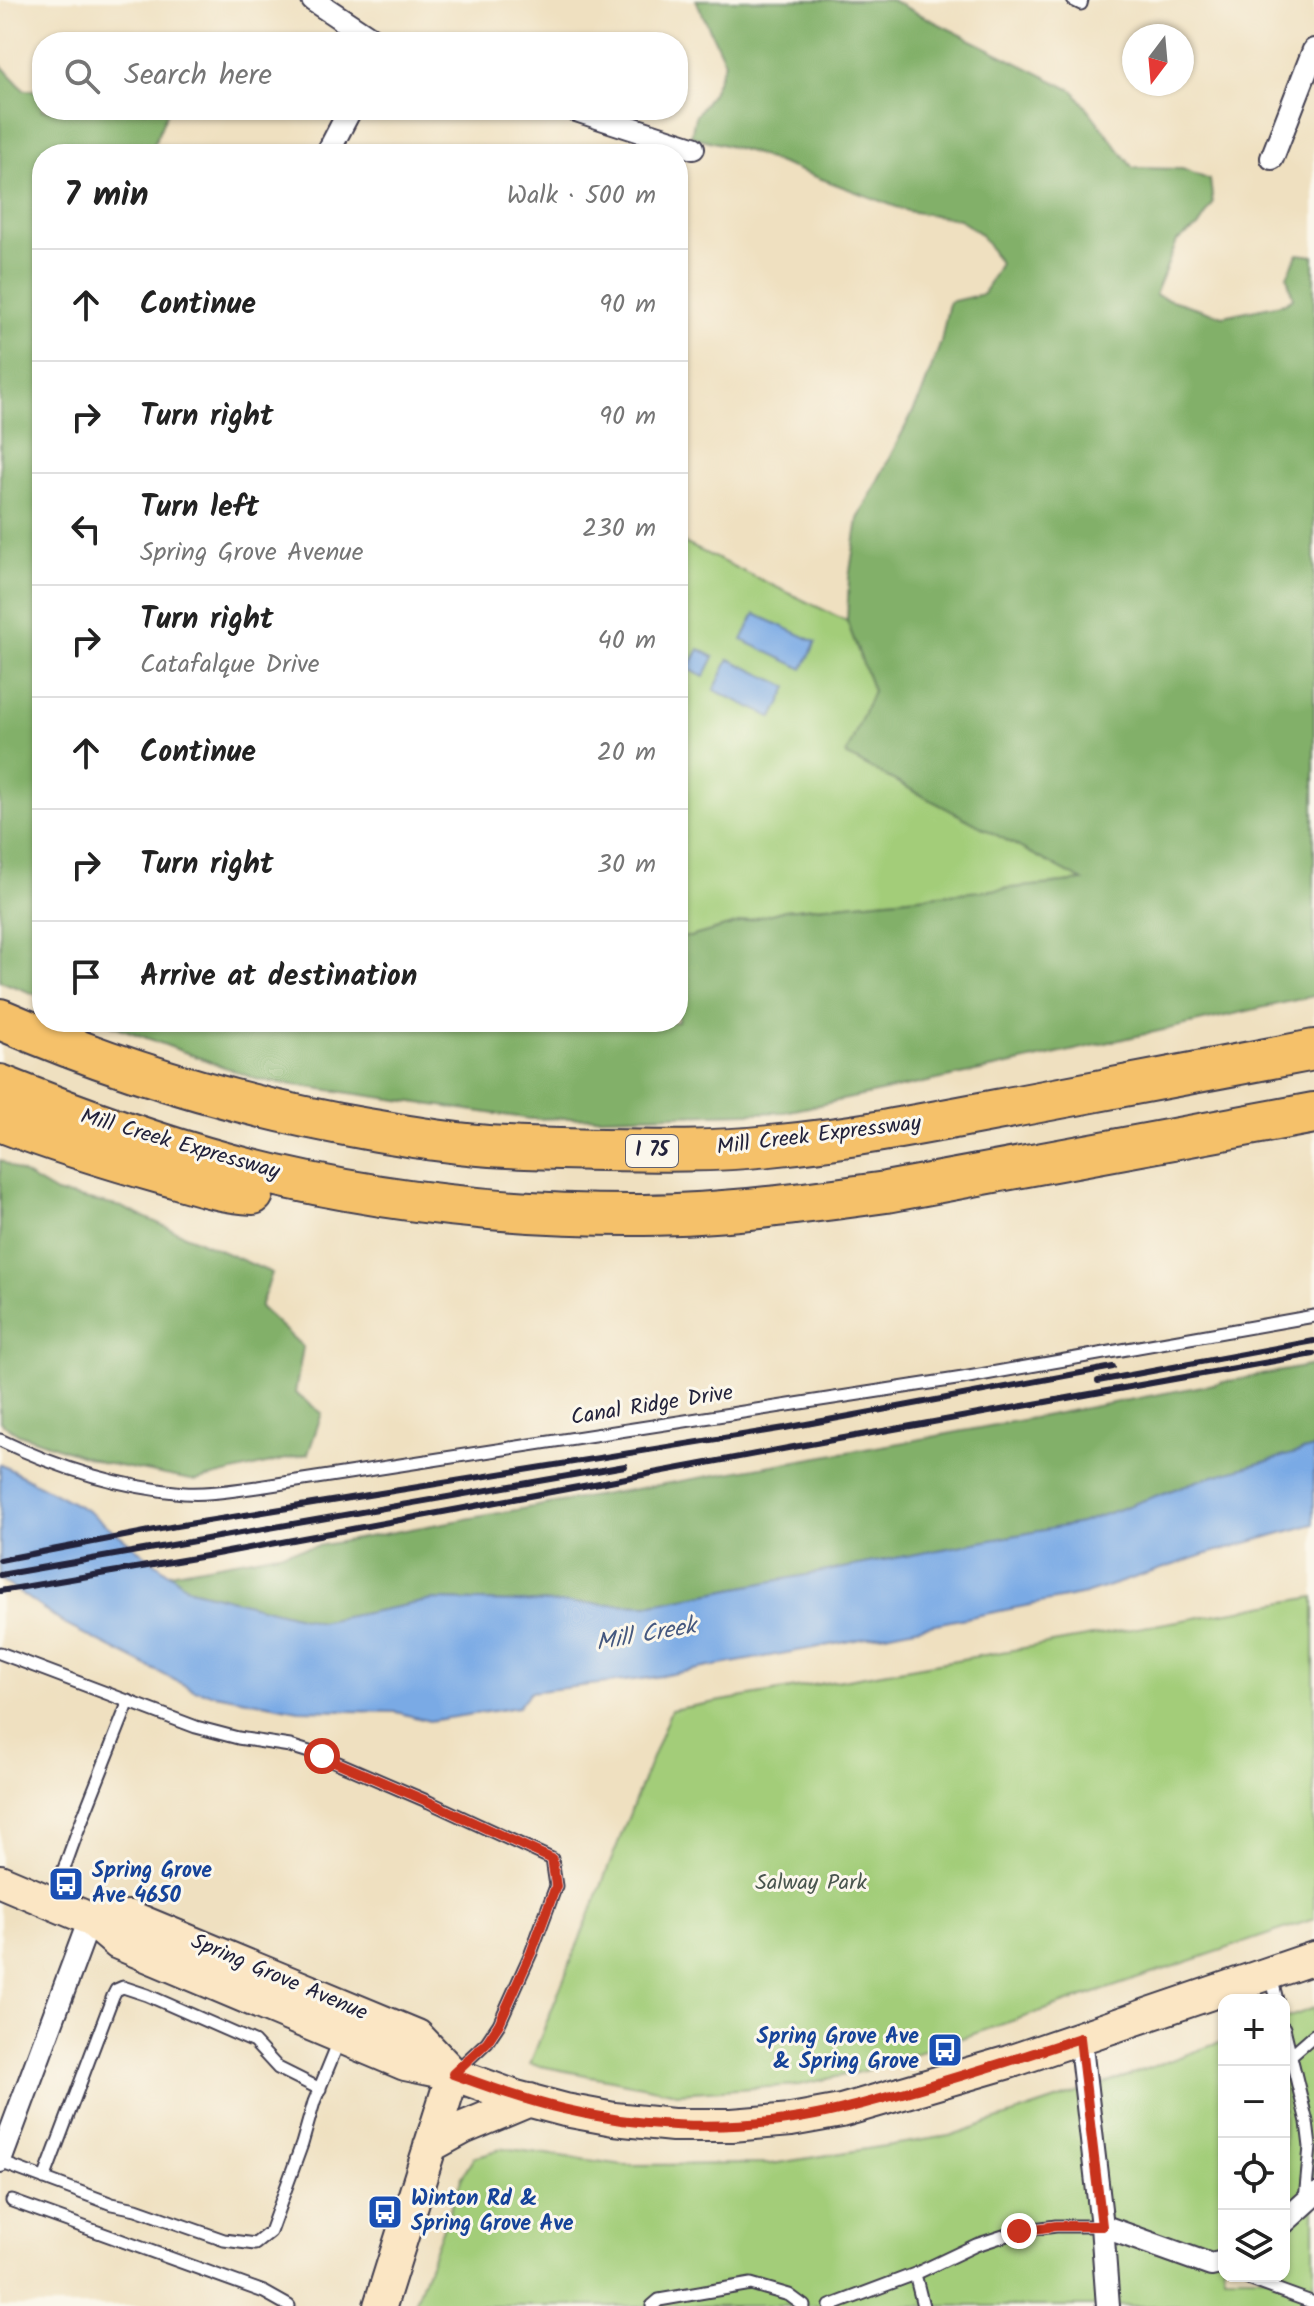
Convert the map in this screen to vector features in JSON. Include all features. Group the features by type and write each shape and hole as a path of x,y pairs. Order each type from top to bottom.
{"highway":[{"name":"Mill Creek Expressway","path":"0,1019 45,1039 187,1088 328,1122 449,1142 585,1150 716,1150 851,1135 915,1126 1314,1050"},
{"name":"Mill Creek Expressway","path":"0,1085 129,1134 230,1164 436,1204 543,1213 646,1215 749,1208 886,1192 1314,1113"},
{"path":"0,1121 71,1148 196,1184 249,1194 332,1186"}],"main road":[{"name":"Spring Grove Avenue","path":"0,1881 90,1919 118,1943 405,2064 453,2074 565,2110 673,2125 732,2125 791,2120 841,2111 1080,2038 1274,1986 1314,1958"},
{"name":"Spring Grove Avenue","path":"90,1919 130,1917 417,2036 453,2074"},
{"path":"380,2306 453,2074"},
{"path":"430,2146 463,2128 530,2100"}],"street":[{"path":"313,0 361,32"},
{"path":"1272,158 1314,50"},
{"path":"332,144 345,120"},
{"path":"607,120 681,144"},
{"path":"688,146 693,148"},
{"path":"0,2162 90,1919"},
{"path":"1080,2038 1108,2306"},
{"path":"1290,2217 1309,2200"},
{"path":"1102,2226 1218,2265"}],"lane":[{"path":"1073,0 1081,4 1082,0"},
{"name":"Canal Ridge Drive","path":"0,1440 37,1458 83,1474 185,1493 211,1492 963,1378 1314,1316"},
{"path":"0,1653 196,1727 238,1738 290,1746 322,1756 552,1859 556,1886 531,1953 499,2024 487,2042 453,2074"},
{"path":"52,1903 129,1701"},
{"path":"44,2179 116,1990 123,1987 254,2042 278,2068 320,2089"},
{"path":"1291,2055 1314,2035"},
{"path":"0,2162 224,2240 255,2244 270,2232 341,2037"},
{"path":"1290,2051 1307,2122 1309,2200"},
{"path":"12,2201 264,2292 289,2306"},
{"path":"830,2306 915,2274 976,2245 1019,2231 1056,2226 1102,2226"},
{"path":"915,2274 923,2306"},
{"path":"1256,2282 1314,2303"},
{"path":"652,2306 659,2300 751,2284 789,2295 804,2306"}],"green space":[{"path":"696,0 891,0 1074,91 1133,168 1182,169 1210,180 1213,204 1198,227 1177,241 1155,295 1223,316 1285,303 1293,298 1287,276 1298,254 1314,256 1314,996 785,1112 531,1119 259,1080 131,1032 688,1032 688,937 785,910 1083,881 846,755 873,691 847,621 849,578 858,519 921,396 941,342 949,302 983,294 1000,263 980,234 959,219 907,211 747,151 691,136 695,117 712,93 725,62"},
{"path":"0,64 24,90 32,90 32,120 164,120 154,144 32,144 32,993 0,981"},
{"path":"688,545 847,621 873,691 846,755 1085,881 785,910 690,937"},
{"path":"0,1160 56,1193 121,1207 272,1273 260,1307 303,1347 295,1393 322,1413 308,1454 196,1481 103,1463 19,1434 0,1422"},
{"path":"1314,1365 1314,1448 1200,1480 1081,1523 647,1605 433,1600 319,1622 190,1589 169,1573 905,1442"},
{"name":"Salway Park","path":"1314,1597 1314,1919 864,2071 799,2085 677,2093 530,2064 671,1710"},
{"path":"1314,2008 1314,2306 414,2306 462,2177 474,2157 504,2148 624,2165 771,2164 949,2136 1218,2043 1218,2282 1290,2282 1290,2017"}],"water":[{"path":"755,614 816,642 803,669 742,640"},
{"path":"699,649 714,657 704,677 688,669"},
{"path":"729,659 788,687 773,718 714,690"},
{"name":"Mill Creek","path":"1314,1448 1314,1524 1204,1555 1085,1594 650,1678 530,1692 518,1707 429,1721 396,1712 299,1710 194,1690 66,1625 0,1579 0,1464 88,1511 190,1589 319,1622 433,1600 647,1605 1081,1523 1200,1480"}],"railway":[{"path":"1098,1381 1314,1341"},
{"path":"0,1591 1314,1354"},
{"path":"0,1560 176,1526 785,1428 1113,1367"},
{"path":"0,1575 625,1466"}],"place":[{"name":"Spring Grove Ave 4650","path":"66,1884"},
{"name":"Spring Grove Ave & Spring Grove","path":"945,2050"},
{"name":"Winton Rd & Spring Grove Ave","path":"385,2212"}],"route":[{"path":"322,1756 552,1859 556,1886 531,1953 499,2024 487,2042 453,2074 516,2097 614,2119 673,2125 732,2125 791,2120 841,2111 1080,2038 1102,2226 1056,2226 1019,2231"}]}
